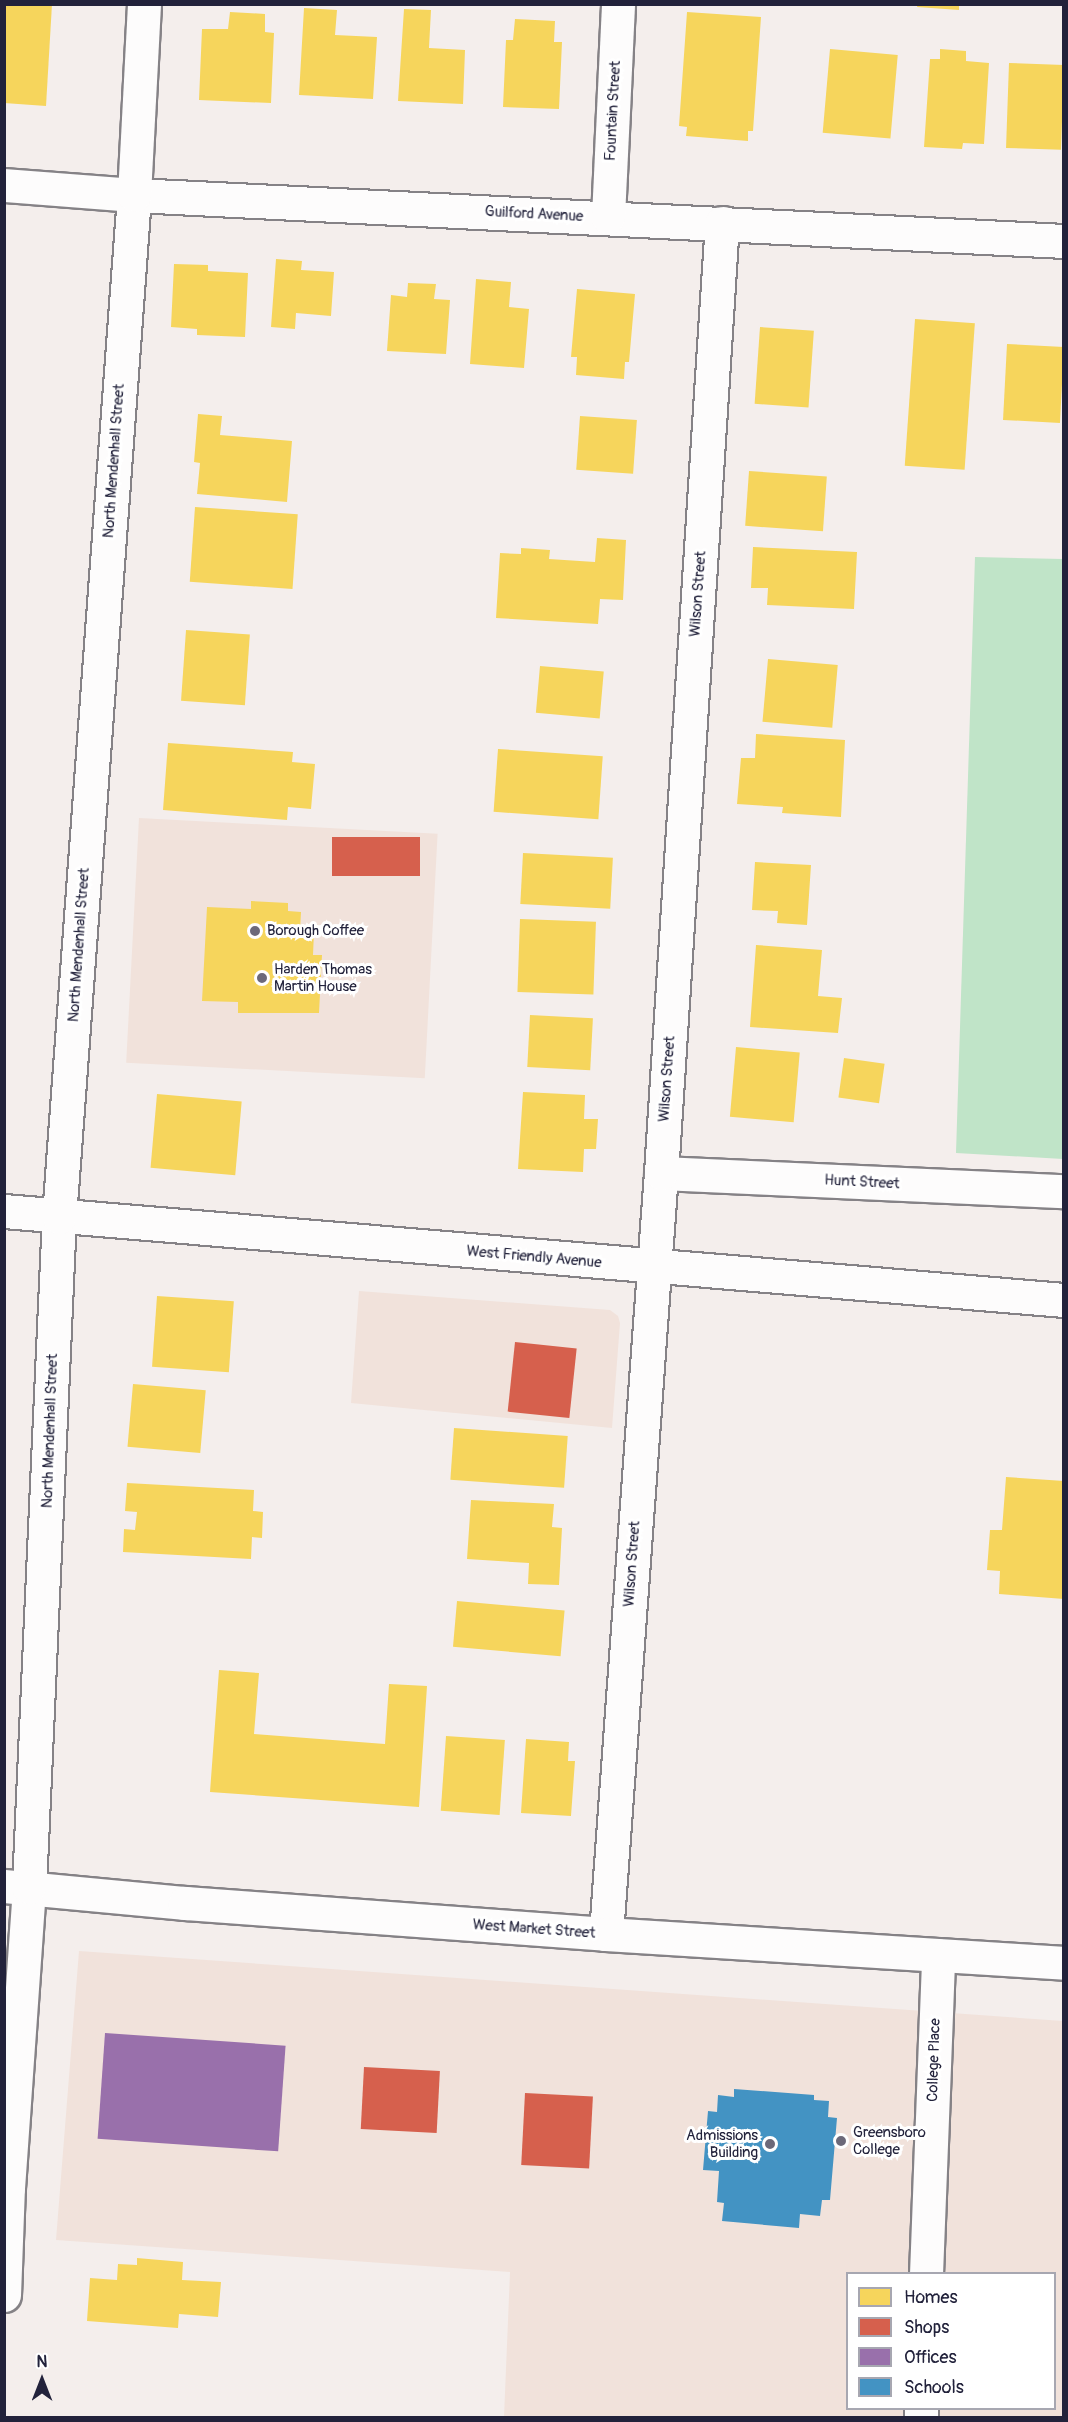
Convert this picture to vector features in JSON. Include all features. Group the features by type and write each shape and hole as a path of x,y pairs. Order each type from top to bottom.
{"street":[{"name":"North Mendenhall Street","path":"4,2295 17,1887 59,1217 134,195 144,4"},
{"name":"Fountain Street","path":"608,217 618,4"},
{"name":"Guilford Avenue","path":"4,185 134,195 1064,241"},
{"name":"Wilson Street","path":"606,1934 652,1267 661,1173 722,223"},
{"name":"Hunt Street","path":"661,1173 1064,1191"},
{"name":"West Friendly Avenue","path":"4,1211 652,1267 1064,1299"},
{"name":"West Market Street","path":"17,1887 185,1903 606,1934 1064,1963"},
{"name":"College Place","path":"926,2272 938,1955"}],"shaded area":[{"path":"139,818 438,834 425,1078 126,1063"},
{"path":"359,1291 610,1310 618,1316 620,1323 612,1428 351,1403"},
{"path":"79,1951 1063,2021 1063,2417 504,2417 510,2272 56,2240"}],"green space":[{"path":"975,557 1063,559 1063,1159 956,1153"}],"building: Homes":[{"path":"4,4 52,4 46,106 4,103"},
{"path":"918,4 959,4 959,10 917,7"},
{"path":"304,8 337,10 335,35 377,37 373,99 299,95"},
{"path":"404,9 431,10 429,48 465,50 463,104 398,101"},
{"path":"230,12 265,14 265,32 274,33 271,103 199,100 202,29 228,29"},
{"path":"687,12 761,17 753,131 748,131 748,141 686,136 687,127 679,126"},
{"path":"515,19 555,21 554,42 562,42 559,109 503,107 506,40 513,40"},
{"path":"830,49 898,55 890,139 823,133"},
{"path":"940,49 966,51 966,61 989,63 984,144 963,143 962,149 924,147 930,59 940,59"},
{"path":"1009,63 1064,65 1061,150 1006,148"},
{"path":"276,259 302,261 301,270 334,272 331,316 296,313 295,329 271,327"},
{"path":"174,264 208,265 208,271 248,273 245,337 197,335 197,329 171,327"},
{"path":"476,279 511,282 509,307 529,309 524,368 470,364"},
{"path":"408,283 436,284 434,299 450,300 446,354 387,351 391,295 407,297"},
{"path":"577,289 635,294 629,362 625,362 624,379 576,375 577,357 571,357"},
{"path":"915,319 975,323 965,470 905,466"},
{"path":"760,327 814,331 808,408 755,404"},
{"path":"1007,344 1064,347 1060,423 1003,420"},
{"path":"198,414 222,416 220,435 292,441 287,502 197,494 200,463 194,462"},
{"path":"580,416 637,420 633,474 576,470"},
{"path":"749,471 827,476 823,531 745,526"},
{"path":"195,507 298,514 293,589 190,582"},
{"path":"597,538 626,540 623,600 600,599 598,624 496,618 500,553 521,554 521,548 550,550 549,559 595,562"},
{"path":"753,547 857,552 854,609 767,605 768,588 751,588"},
{"path":"186,630 250,634 245,705 181,701"},
{"path":"768,659 838,665 832,728 763,722"},
{"path":"540,666 604,672 600,718 536,713"},
{"path":"756,734 845,740 841,817 782,813 783,807 737,804 741,758 755,758"},
{"path":"168,743 293,752 292,762 315,764 311,809 288,807 287,820 163,810"},
{"path":"498,749 603,756 598,819 494,812"},
{"path":"523,853 613,858 610,909 520,904"},
{"path":"755,862 811,865 807,925 777,923 778,911 752,910"},
{"name":"Harden Thomas Martin House","path":"251,901 288,903 288,911 301,912 300,931 314,932 313,955 322,955 319,1013 238,1013 238,1002 202,1001 207,907 251,909"},
{"path":"520,919 596,922 593,995 517,992"},
{"path":"756,945 822,950 818,996 842,998 838,1033 750,1027"},
{"path":"530,1015 593,1018 590,1070 527,1067"},
{"path":"736,1047 800,1053 794,1122 730,1117"},
{"path":"844,1058 885,1064 879,1103 838,1098"},
{"path":"523,1092 585,1095 584,1119 598,1119 596,1149 584,1149 583,1172 518,1169"},
{"path":"157,1094 242,1101 235,1175 151,1168"},
{"path":"157,1296 234,1301 229,1372 152,1367"},
{"path":"133,1384 206,1390 200,1453 128,1447"},
{"path":"454,1428 568,1436 564,1488 450,1480"},
{"path":"1006,1477 1064,1481 1064,1599 999,1594 1000,1571 987,1570 990,1530 1002,1530"},
{"path":"127,1483 254,1490 253,1511 263,1512 262,1538 252,1537 251,1559 123,1552 124,1529 135,1530 137,1512 125,1511"},
{"path":"471,1500 554,1504 552,1527 562,1528 559,1585 528,1584 529,1563 467,1559"},
{"path":"457,1601 565,1610 561,1656 453,1647"},
{"path":"219,1670 259,1673 254,1734 385,1744 389,1684 427,1686 419,1807 210,1792"},
{"path":"446,1736 505,1740 500,1815 441,1811"},
{"path":"526,1739 569,1742 568,1761 575,1761 571,1816 521,1813"},
{"path":"137,2258 183,2262 182,2280 221,2282 218,2317 179,2314 178,2328 87,2321 90,2278 117,2280 118,2264 137,2265"}],"building: Shops":[{"path":"332,837 420,837 420,876 332,876"},
{"path":"515,1342 577,1348 569,1418 508,1412"},
{"path":"364,2067 440,2071 437,2133 361,2129"},
{"path":"525,2093 593,2097 589,2168 521,2165"}],"building: Offices":[{"path":"105,2033 286,2046 278,2151 98,2139"}],"building: Schools":[{"name":"Admissions Building","path":"734,2089 814,2095 814,2100 829,2101 828,2117 837,2118 830,2200 822,2200 820,2216 800,2214 799,2228 722,2221 724,2203 717,2202 719,2171 703,2170 708,2111 717,2112 718,2095 734,2097"}],"place":[{"name":"Borough Coffee","path":"255,931"},
{"name":"Harden Thomas Martin House","path":"262,978"},
{"name":"Greensboro College","path":"841,2141"},
{"name":"Admissions Building","path":"770,2144"}]}
